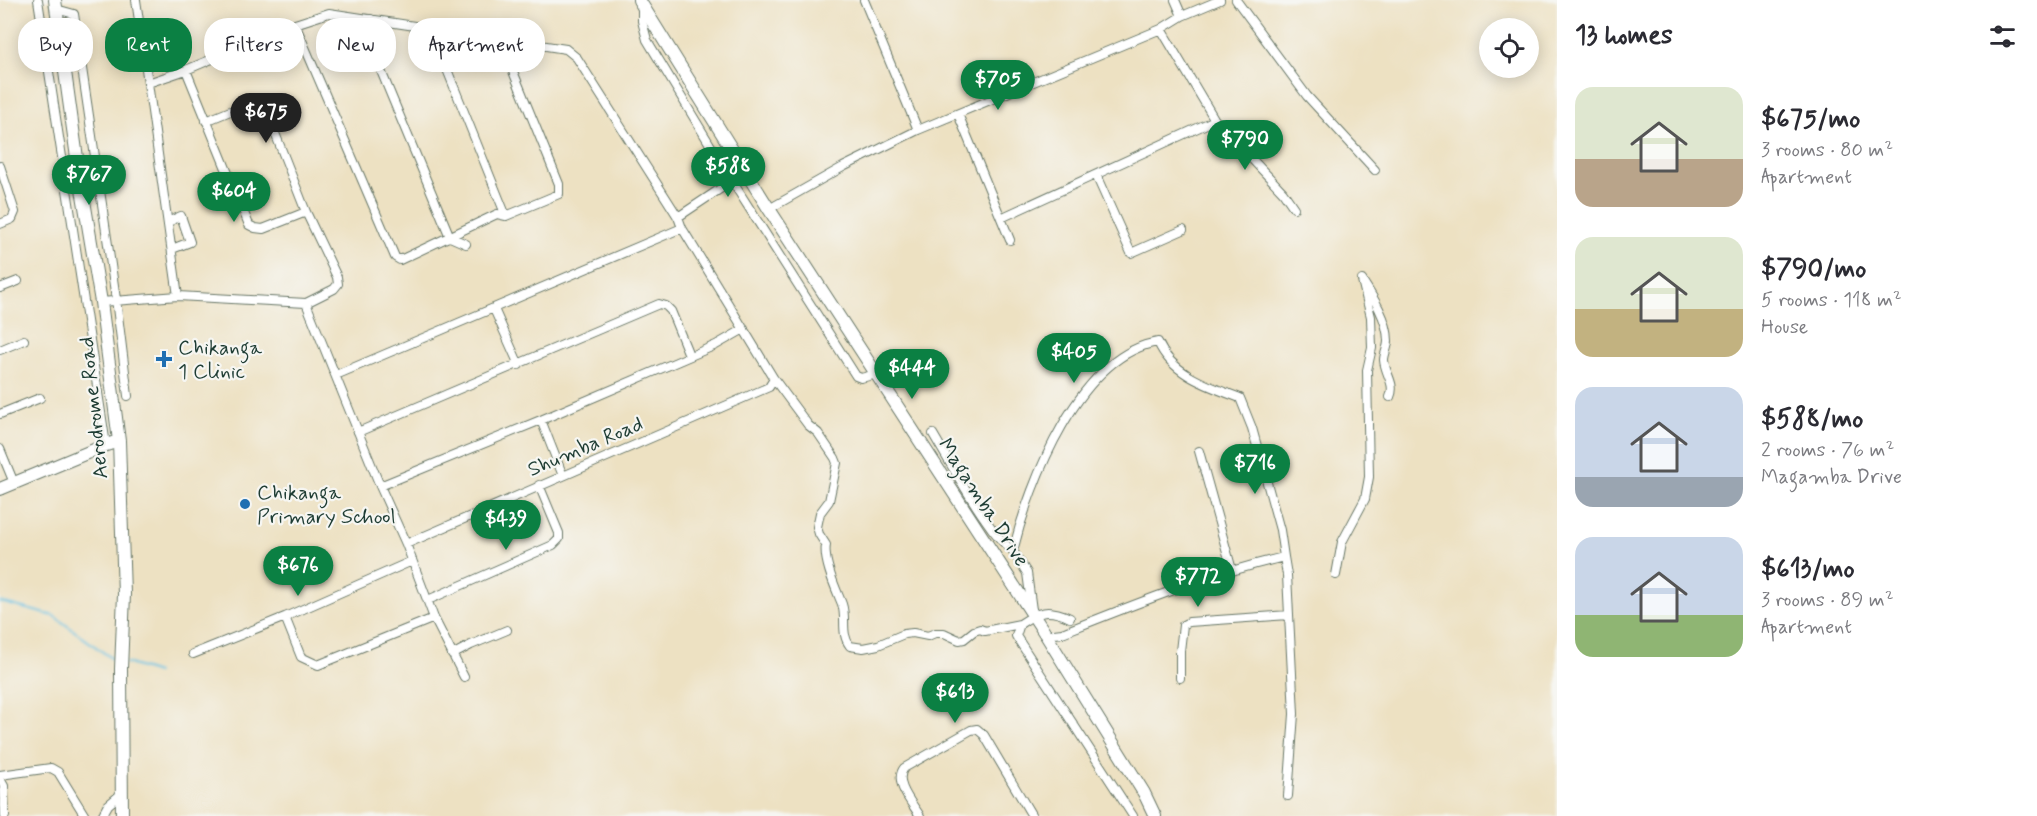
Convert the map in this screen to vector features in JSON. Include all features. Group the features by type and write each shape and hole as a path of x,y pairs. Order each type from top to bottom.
{"street":[{"path":"38,0 41,18"},
{"path":"136,0 178,296"},
{"path":"865,0 918,130"},
{"path":"1175,0 1182,16"},
{"path":"769,208 843,167 918,130 1161,28 1182,16 1220,0"},
{"path":"1236,0 1307,96 1375,170"},
{"path":"641,2 642,21 647,40 856,376 861,378 877,374"},
{"name":"Magamba Drive","path":"641,2 747,174 1046,635 1144,793 1155,816"},
{"path":"56,8 74,14 128,396"},
{"name":"Aerodrome Road","path":"56,8 78,165 101,302 119,441 124,594 122,816"},
{"path":"304,21 329,13 364,18"},
{"path":"1161,28 1215,120 1283,192 1294,208"},
{"path":"304,45 395,257 400,260 497,214 506,216 558,195 560,189 513,72"},
{"path":"545,46 566,49 577,58 678,217 682,228 774,379 808,425 828,446 837,463 829,501 820,513 817,527 826,545 825,551 833,579 832,583 842,606 844,634 850,646 863,648 879,645 904,634 913,633 928,636 944,633 959,640 980,629 985,632 1020,624 1041,612 1050,612 1070,618"},
{"path":"49,72 106,445"},
{"path":"148,84 181,72"},
{"path":"187,72 249,225 263,229 306,212"},
{"path":"381,72 450,237 466,244"},
{"path":"448,72 506,216"},
{"path":"101,302 116,299 178,296 306,303 334,290 338,284 306,212 262,100 206,121"},
{"path":"958,114 1010,240"},
{"path":"1001,218 1215,120"},
{"path":"0,166 15,212 12,219 0,224"},
{"path":"678,217 732,180 747,174"},
{"path":"1096,175 1131,254 1183,230"},
{"path":"168,222 181,216 190,242 172,249"},
{"path":"336,375 682,228"},
{"path":"1336,575 1342,542 1365,499 1370,477 1367,370 1372,348 1371,317 1362,280 1373,296 1384,322 1388,341 1384,360 1392,385 1390,397"},
{"path":"0,288 18,281"},
{"path":"306,303 406,544 434,618 464,677"},
{"path":"358,432 659,304 671,311 689,355"},
{"path":"494,309 519,365"},
{"path":"380,486 717,345 744,329"},
{"path":"0,350 24,340"},
{"path":"1012,551 1021,518 1061,426 1087,388 1125,353 1144,344 1158,342 1162,352 1177,368 1202,384 1240,398 1252,428 1280,530 1287,575 1294,714 1288,796"},
{"name":"Shumba Road","path":"406,544 770,387 774,379"},
{"path":"0,414 40,399"},
{"path":"541,420 563,476"},
{"path":"933,434 977,507 1027,573 1033,615"},
{"path":"0,489 119,441"},
{"path":"0,449 14,483"},
{"path":"1199,451 1232,570"},
{"path":"428,600 554,545 560,533 539,485"},
{"path":"1046,635 1062,633 1156,595 1232,570 1284,557"},
{"path":"193,654 285,617 412,561"},
{"path":"1180,678 1183,625 1189,622 1289,615"},
{"path":"285,617 301,657 318,665 434,618"},
{"path":"1020,624 1016,636 1133,816"},
{"path":"452,655 507,630"},
{"path":"920,816 900,783 901,772 904,768 970,730 976,729 984,735 1032,816"},
{"path":"5,816 4,786 0,777 51,768 58,772 85,816"},
{"path":"102,816 108,805 122,794"}],"waterway":[{"path":"0,602 54,616 118,661"},
{"path":"126,663 157,673"}],"place":[{"name":"Chikanga 1 Clinic","path":"164,359"},
{"name":"Chikanga Primary School","path":"245,504"}]}
